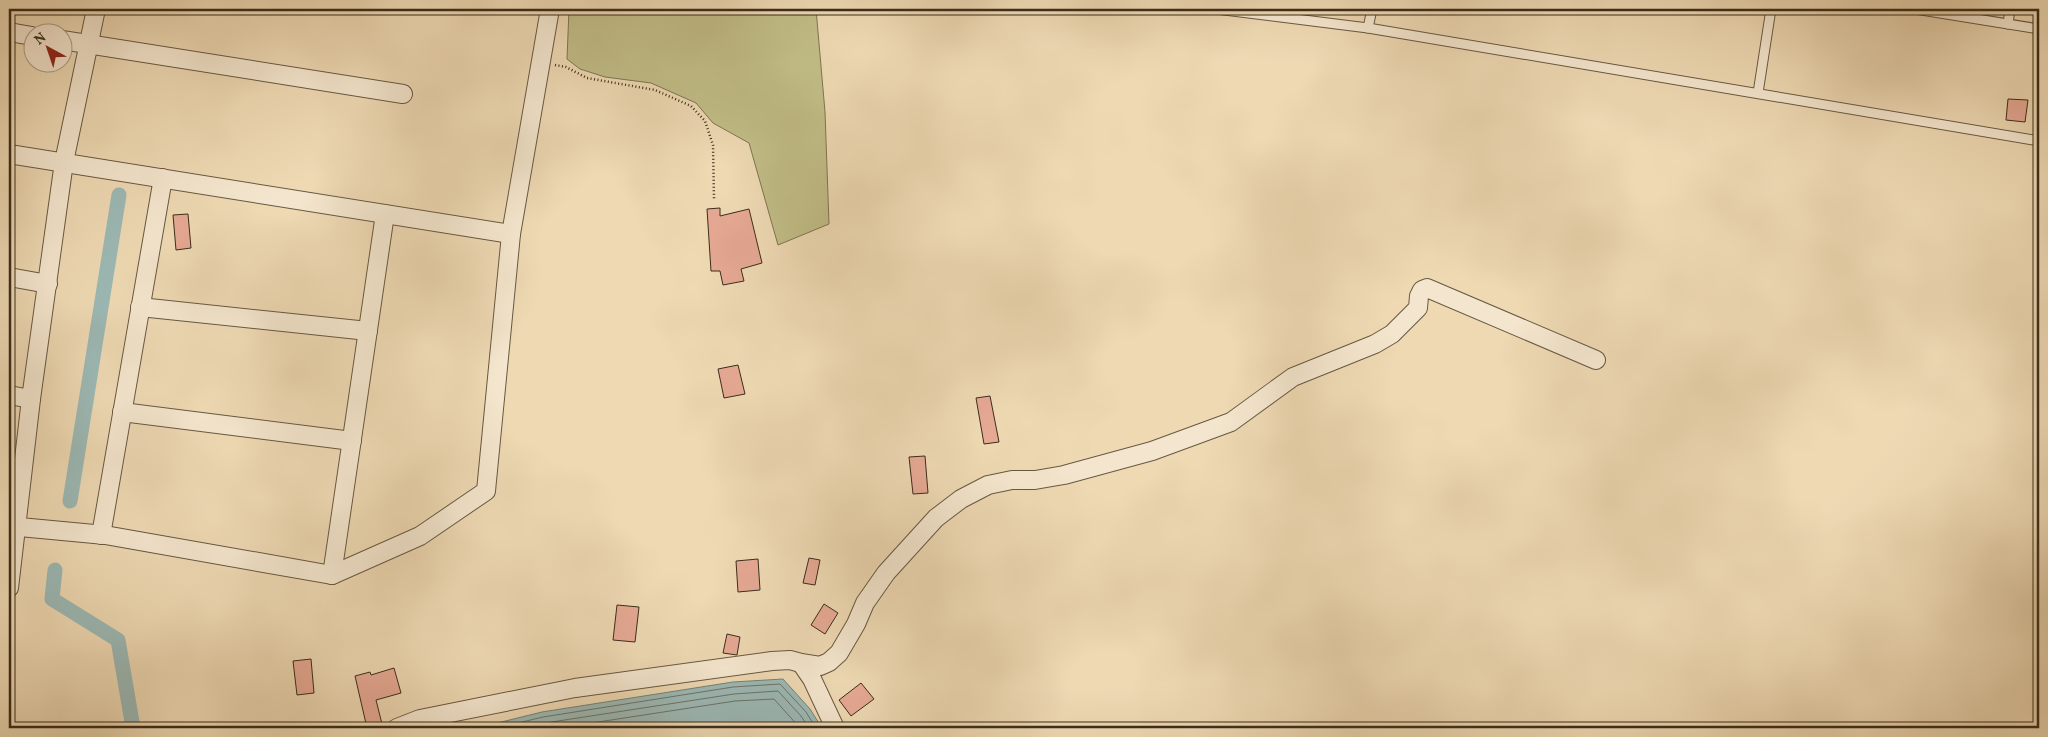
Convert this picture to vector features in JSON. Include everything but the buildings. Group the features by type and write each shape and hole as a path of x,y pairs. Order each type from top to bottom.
{"street":[{"path":"9,588 12,527 64,162 87,44 96,9"},
{"path":"12,527 101,535 332,575 420,536 486,491 511,234 550,9"},
{"path":"9,32 22,34"},
{"path":"72,42 403,94"},
{"path":"9,154 511,234"},
{"path":"101,535 163,178"},
{"path":"332,575 385,214"},
{"path":"9,277 48,284"},
{"path":"397,728 420,719 575,688 772,661 790,660 820,666 829,662 839,653 856,624 865,603 886,573 936,518 961,499 988,485 1012,480 1035,480 1064,475 1143,453 1230,422 1293,377 1375,344 1392,334 1418,308 1419,296 1422,290 1427,288 1596,360"},
{"path":"140,307 368,331"},
{"path":"9,395 31,399"},
{"path":"122,412 352,442"},
{"path":"801,663 835,728"}],"lane":[{"path":"1216,9 1368,28 2039,141"},
{"path":"1368,28 1372,9"},
{"path":"1758,93 1771,9"},
{"path":"1915,9 2039,29"},
{"path":"2008,24 2010,9"}],"path":[{"path":"541,62 566,67 587,78 655,90 691,106 706,121 713,145 714,199"}],"shaded area":[{"path":"569,9 816,9 825,112 829,224 778,245 749,143 713,123 696,103 651,83 605,77 580,69 567,59"}],"water":[{"path":"783,679 810,709 822,728 477,728 542,712 733,682"}],"waterway":[{"path":"70,501 119,195"},
{"path":"55,570 52,599 118,640 133,728"}]}
